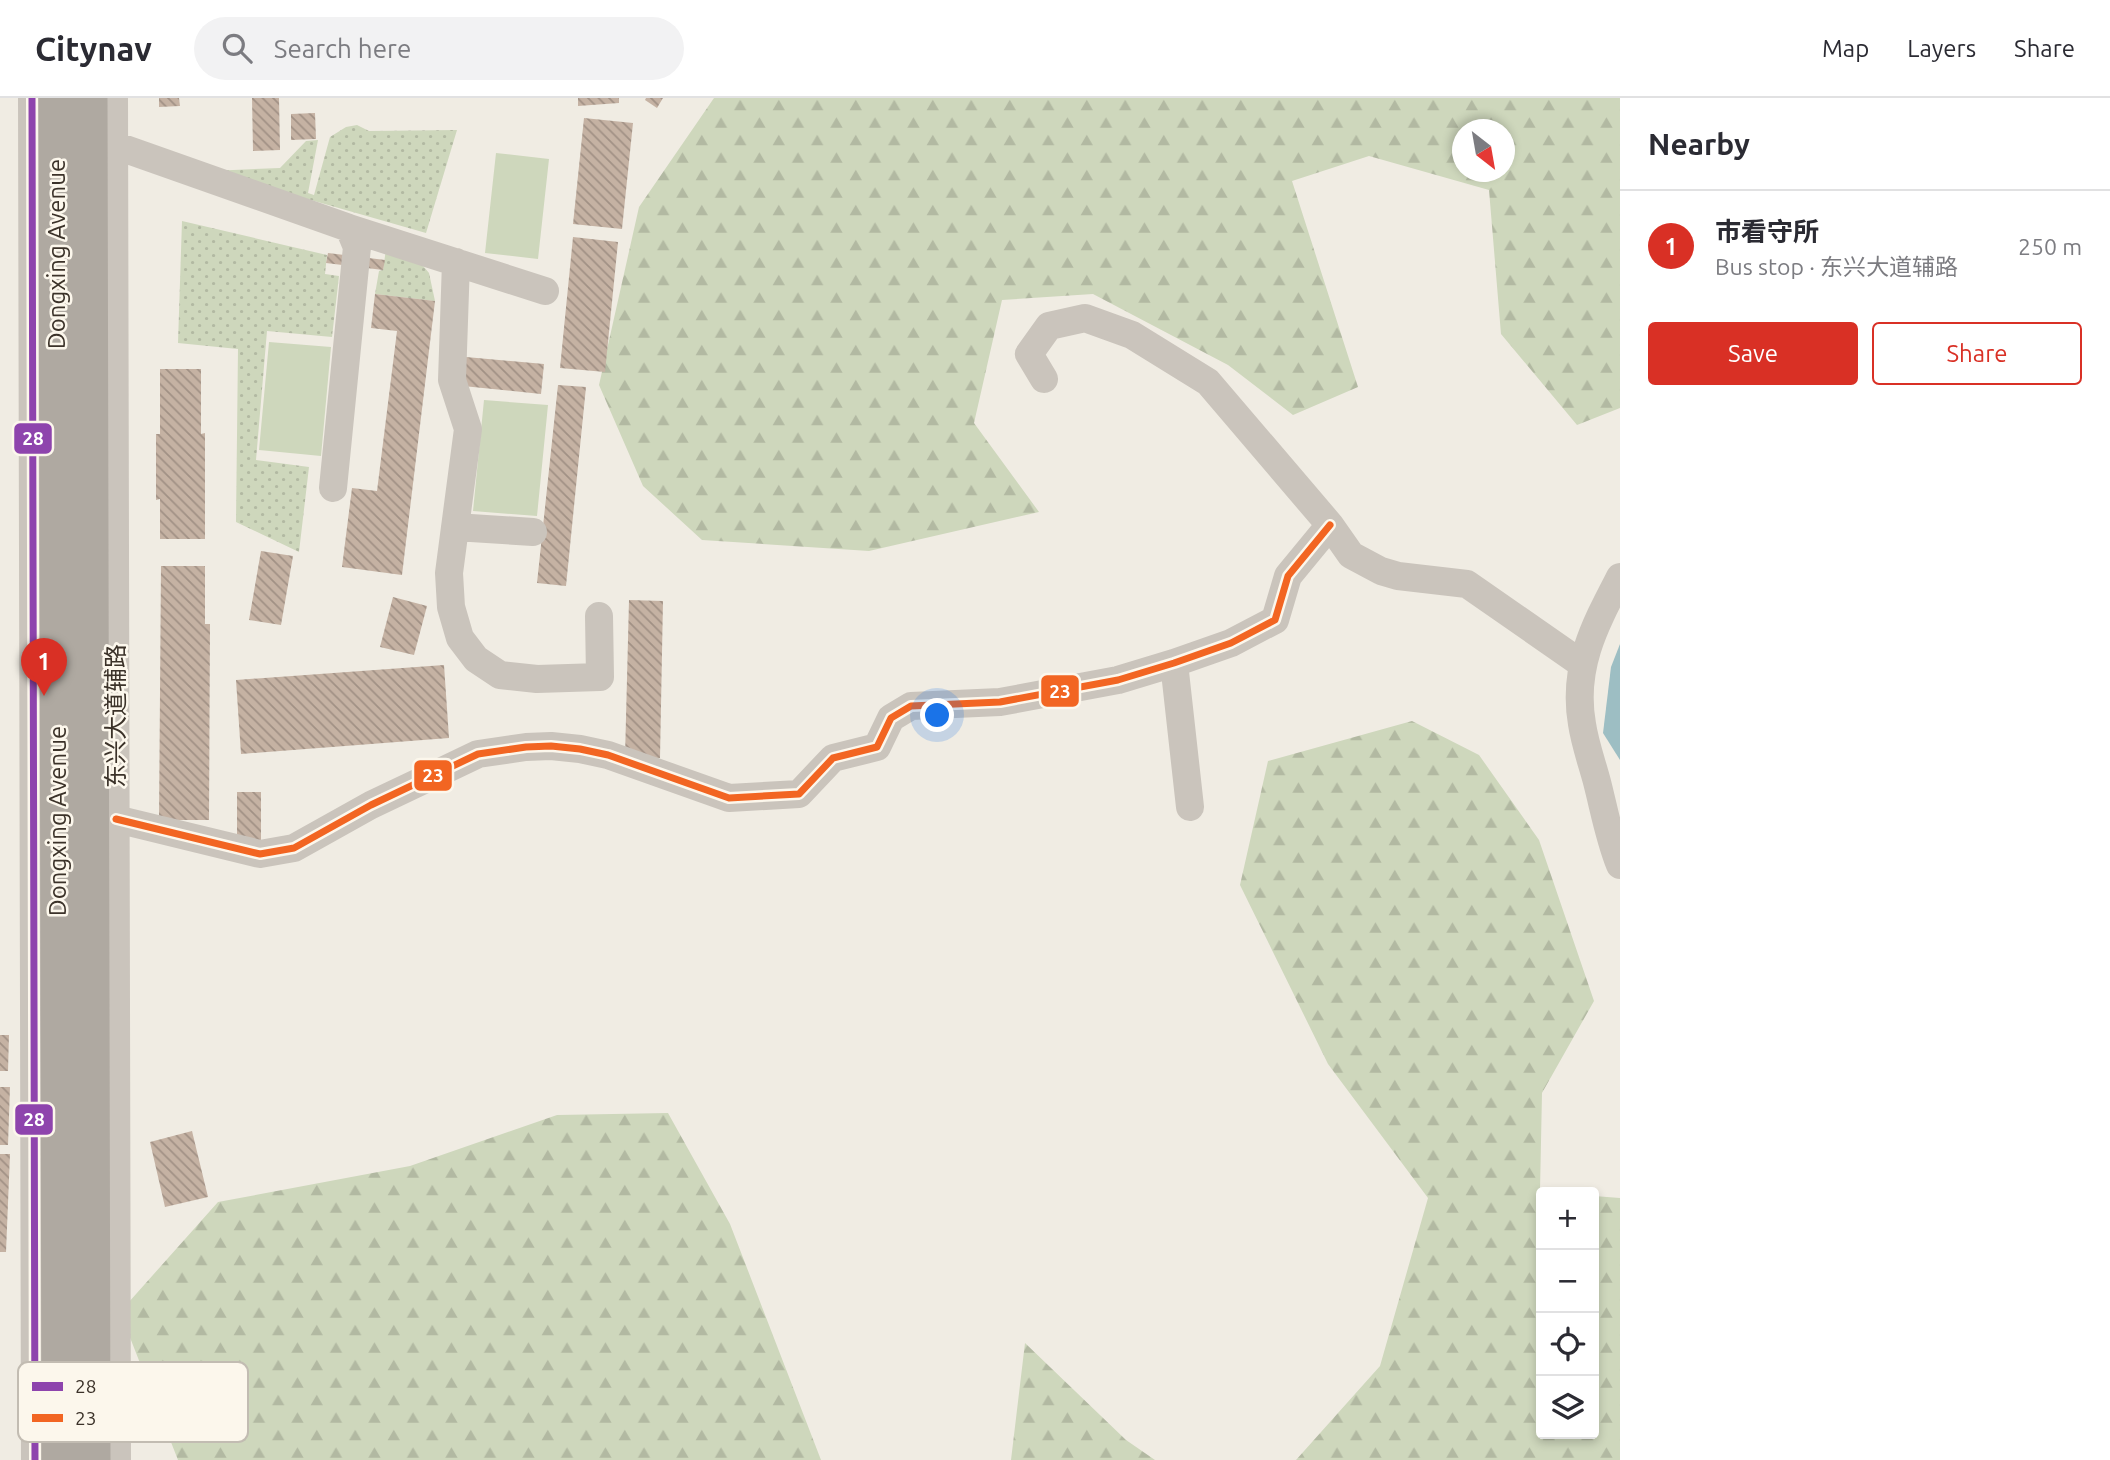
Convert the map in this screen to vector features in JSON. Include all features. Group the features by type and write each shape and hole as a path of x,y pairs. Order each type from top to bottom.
{"main road":[{"name":"Dongxing Avenue","path":"60,1362 58,769 45,365 79,129 89,98"},
{"name":"Dongxing Avenue","path":"79,129 90,430 92,1362"},
{"name":"Dongxing Avenue","path":"60,1442 60,1460"},
{"name":"Dongxing Avenue","path":"92,1442 92,1460"}],"street":[{"path":"32,98 45,365 33,819 35,1362"},
{"name":"东兴大道辅路","path":"114,98 79,129 115,368 117,1362"},
{"path":"79,129 349,228 545,291"},
{"path":"333,488 356,247 349,228"},
{"path":"456,262 452,380 468,429 449,573 451,607 460,638 476,659 500,675 537,679 600,677 599,616"},
{"path":"1044,379 1030,354 1049,326 1085,318 1132,335 1208,382 1330,525 1351,555 1365,564 1398,576 1467,584 1582,664"},
{"path":"90,430 115,368"},
{"path":"116,819 260,854 294,848 371,805 478,754 526,747 580,749 608,755 729,798 799,794 833,758 877,747 891,718 911,706 1000,702 1118,680 1231,643 1275,620 1288,576 1330,525"},
{"path":"455,527 533,532"},
{"path":"90,571 115,631"},
{"path":"1620,577 1592,630 1582,664 1579,702 1581,722 1620,865"},
{"path":"1174,663 1189,807"},
{"path":"33,819 58,769"},
{"path":"91,970 116,922"},
{"path":"34,1139 59,1082"},
{"path":"35,1442 35,1460"},
{"name":"东兴大道辅路","path":"117,1442 117,1460"}],"green space":[{"path":"714,98 1620,98 1620,408 1577,425 1501,334 1489,190 1461,182 1515,182 1515,119 1452,119 1452,180 1369,156 1292,181 1358,387 1293,415 1228,365 1093,294 1002,300 974,423 1039,512 869,551 702,540 643,486 599,385 639,207"},
{"path":"357,125 369,131 457,130 426,233 210,171 280,168 306,141 318,140 308,193 314,195 330,137 346,127"},
{"path":"496,153 549,159 538,259 485,253"},
{"path":"182,221 327,255 325,274 339,276 332,337 267,331 256,460 309,467 299,552 236,522 238,349 178,343"},
{"path":"386,249 419,261 429,273 435,301 375,294"},
{"path":"269,342 331,347 321,456 259,450"},
{"path":"484,400 548,405 537,516 473,511"},
{"path":"1412,721 1479,755 1539,840 1594,1001 1542,1093 1540,1187 1536,1187 1536,1439 1599,1439 1599,1196 1620,1198 1620,1460 1296,1460 1380,1366 1428,1198 1328,1064 1240,885 1268,761"},
{"path":"668,1113 730,1224 821,1460 178,1460 171,1442 248,1442 248,1362 140,1362 120,1312 218,1202 410,1166 557,1115"},
{"path":"1025,1343 1126,1440 1155,1460 1011,1460"}],"water":[{"path":"1620,644 1620,760 1603,733 1611,667"}],"building":[{"path":"159,98 179,98 180,106 159,107"},
{"path":"252,98 279,98 280,150 253,151"},
{"path":"578,98 619,98 619,103 578,106"},
{"path":"663,98 657,108 645,100"},
{"path":"315,113 316,139 291,140 291,114"},
{"path":"584,118 633,123 622,229 573,224"},
{"path":"573,237 618,242 605,372 560,368"},
{"path":"328,253 385,260 383,270 326,263"},
{"path":"375,294 435,301 402,575 342,567 352,488 377,491 397,331 371,328"},
{"path":"466,357 544,364 541,394 463,386"},
{"path":"160,369 201,369 201,434 205,433 205,539 160,539 160,499 156,500 156,434 160,434"},
{"path":"558,385 586,387 566,586 537,583"},
{"path":"261,551 293,556 281,625 249,620"},
{"path":"161,566 205,566 205,624 210,624 209,820 159,820"},
{"path":"393,597 427,606 414,655 380,647"},
{"path":"629,600 663,601 660,758 625,757"},
{"path":"444,665 449,738 241,754 236,680"},
{"path":"237,792 261,792 261,840 237,840"},
{"path":"0,1035 9,1035 8,1071 0,1071"},
{"path":"0,1087 10,1087 8,1145 0,1145"},
{"path":"192,1131 208,1197 165,1207 150,1142"},
{"path":"0,1154 10,1154 6,1252 0,1252"}],"transit line":[{"name":"28","path":"32,98 35,1362"},
{"name":"23","path":"116,819 260,854 294,848 371,805 478,754 551,746 608,755 729,798 799,794 833,758 877,747 891,718 911,706 1000,702 1118,680 1231,643 1275,620 1288,576 1330,525"},
{"name":"28","path":"35,1442 35,1460"}],"place":[{"name":"巿看守所","path":"44,696"}]}
